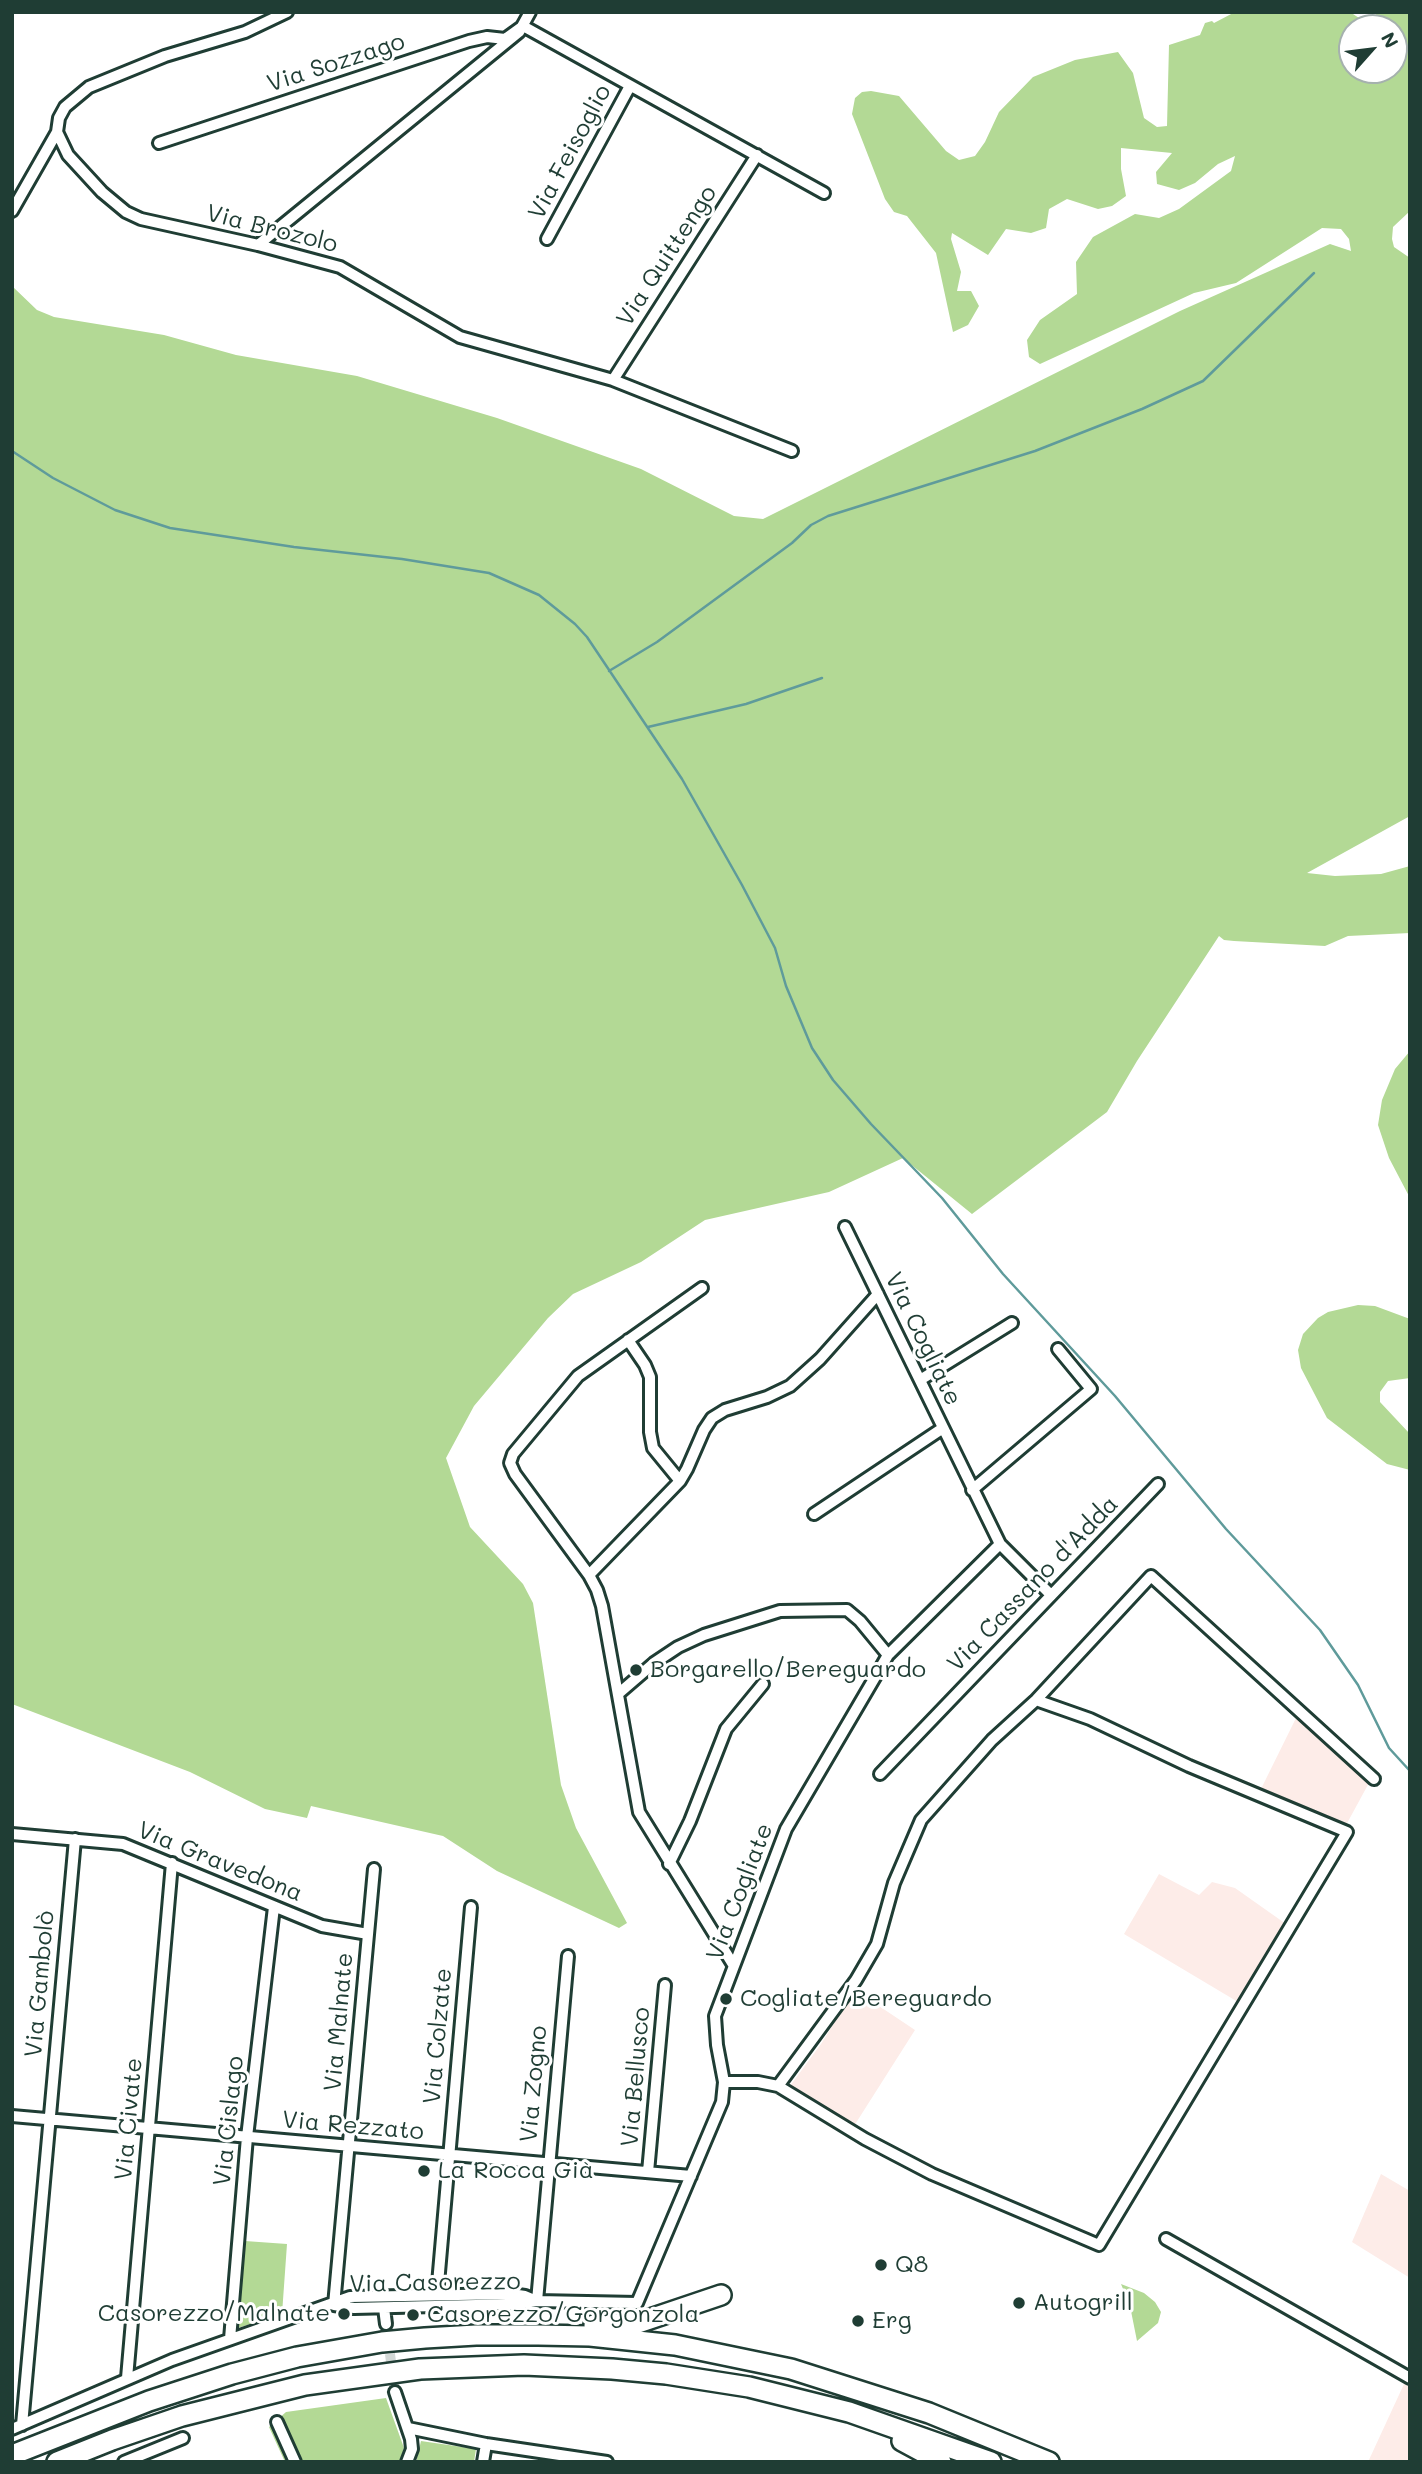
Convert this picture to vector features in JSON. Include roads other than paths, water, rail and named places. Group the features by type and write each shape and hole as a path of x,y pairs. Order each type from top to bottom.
{"highway":[{"path":"475,2335 521,2324 638,2323 721,2295"},
{"path":"12,2455 124,2409 199,2384 297,2357 382,2342 475,2335 565,2335 675,2345 755,2360 824,2378 893,2400 1049,2462"},
{"path":"57,2462 146,2428 238,2400 305,2385 420,2368 524,2365 666,2374 749,2387 849,2412 991,2462"},
{"path":"849,2412 941,2462"}],"street":[{"path":"12,211 57,132 59,118 65,107 89,87 165,56 245,32 287,12"},
{"path":"258,245 519,33 530,12"},
{"path":"523,26 824,193"},
{"name":"Via Sozzago","path":"159,143 469,41 487,37 505,39 523,26"},
{"name":"Via Feisoglio","path":"547,239 630,86"},
{"name":"Via Brozolo","path":"57,132 76,165 126,212 141,219 258,245 340,267 460,337 613,380 792,451"},
{"name":"Via Quittengo","path":"613,380 757,155"},
{"name":"Via Cogliate","path":"845,1227 1000,1544 1051,1595"},
{"path":"702,1288 574,1380 513,1454 510,1462 514,1474 589,1575 603,1606 638,1808 669,1864 734,1966"},
{"path":"589,1575 680,1481 712,1418 724,1410 767,1397 790,1386 820,1359 878,1294"},
{"path":"920,1380 1012,1323"},
{"path":"628,1340 650,1377 650,1432 653,1448 680,1481"},
{"path":"972,1490 1091,1389 1058,1349"},
{"path":"814,1514 943,1428"},
{"name":"Via Cassano d'Adda","path":"880,1774 1158,1484"},
{"name":"Via Cogliate","path":"632,2304 638,2301 720,2108 724,2082 714,2021 791,1818 888,1655 1000,1544"},
{"path":"778,2086 856,1980 877,1944 894,1883 921,1820 992,1740 1036,1700 1151,1576 1374,1779"},
{"path":"618,1694 663,1656 686,1643 785,1610 847,1610 860,1621 888,1655"},
{"path":"669,1864 691,1821 726,1729 763,1684"},
{"path":"724,2082 758,2082 778,2086 865,2139 932,2174 1100,2245 1347,1832 1189,1766 1090,1719 1036,1700"},
{"name":"Via Gravedona","path":"12,1834 122,1844 322,1926 368,1934"},
{"name":"Via Gambolò","path":"17,2427 75,1839"},
{"name":"Via Civate","path":"127,2378 172,1863"},
{"name":"Via Malnate","path":"334,2305 374,1869"},
{"name":"Via Cislago","path":"230,2339 247,2137 274,1907"},
{"name":"Via Colzate","path":"437,2295 471,1907"},
{"name":"Via Zogno","path":"537,2301 568,1956"},
{"name":"Via Bellusco","path":"648,2172 665,1985"},
{"name":"Via Rezzato","path":"12,2116 691,2176"},
{"path":"1166,2239 1410,2378"},
{"name":"Via Casorezzo","path":"17,2427 127,2378 356,2296 511,2294 537,2301"},
{"name":"Via Casorezzo","path":"334,2305 384,2308 537,2301 632,2304"},
{"path":"384,2308 386,2324"},
{"path":"395,2392 412,2445 407,2462"},
{"path":"277,2421 295,2462"},
{"path":"408,2428 486,2444 607,2462"},
{"path":"124,2462 183,2438"},
{"path":"483,2462 486,2444"}],"waterway":[{"path":"609,671 657,642 792,543 811,525 828,516 1035,451 1142,409 1203,381 1314,273"},
{"path":"12,451 53,478 115,510 170,528 489,573 539,595 575,624 587,637 682,779 742,885 775,948 786,986 812,1048 833,1080 942,1198 1003,1274 1115,1396 1226,1529 1320,1630 1358,1685 1389,1748 1410,1771"},
{"path":"648,727 746,704 822,678"}],"tunnel":[{"path":"386,2324 395,2392"}],"place":[{"name":"Borgarello/Bereguardo","path":"636,1670"},
{"name":"Cogliate/Bereguardo","path":"726,1999"},
{"name":"La Rocca Già","path":"424,2171"},
{"name":"Q8","path":"881,2265"},
{"name":"Autogrill","path":"1019,2303"},
{"name":"Casorezzo/Malnate","path":"344,2314"},
{"name":"Casorezzo/Gorgonzola","path":"413,2315"},
{"name":"Erg","path":"858,2321"}]}
